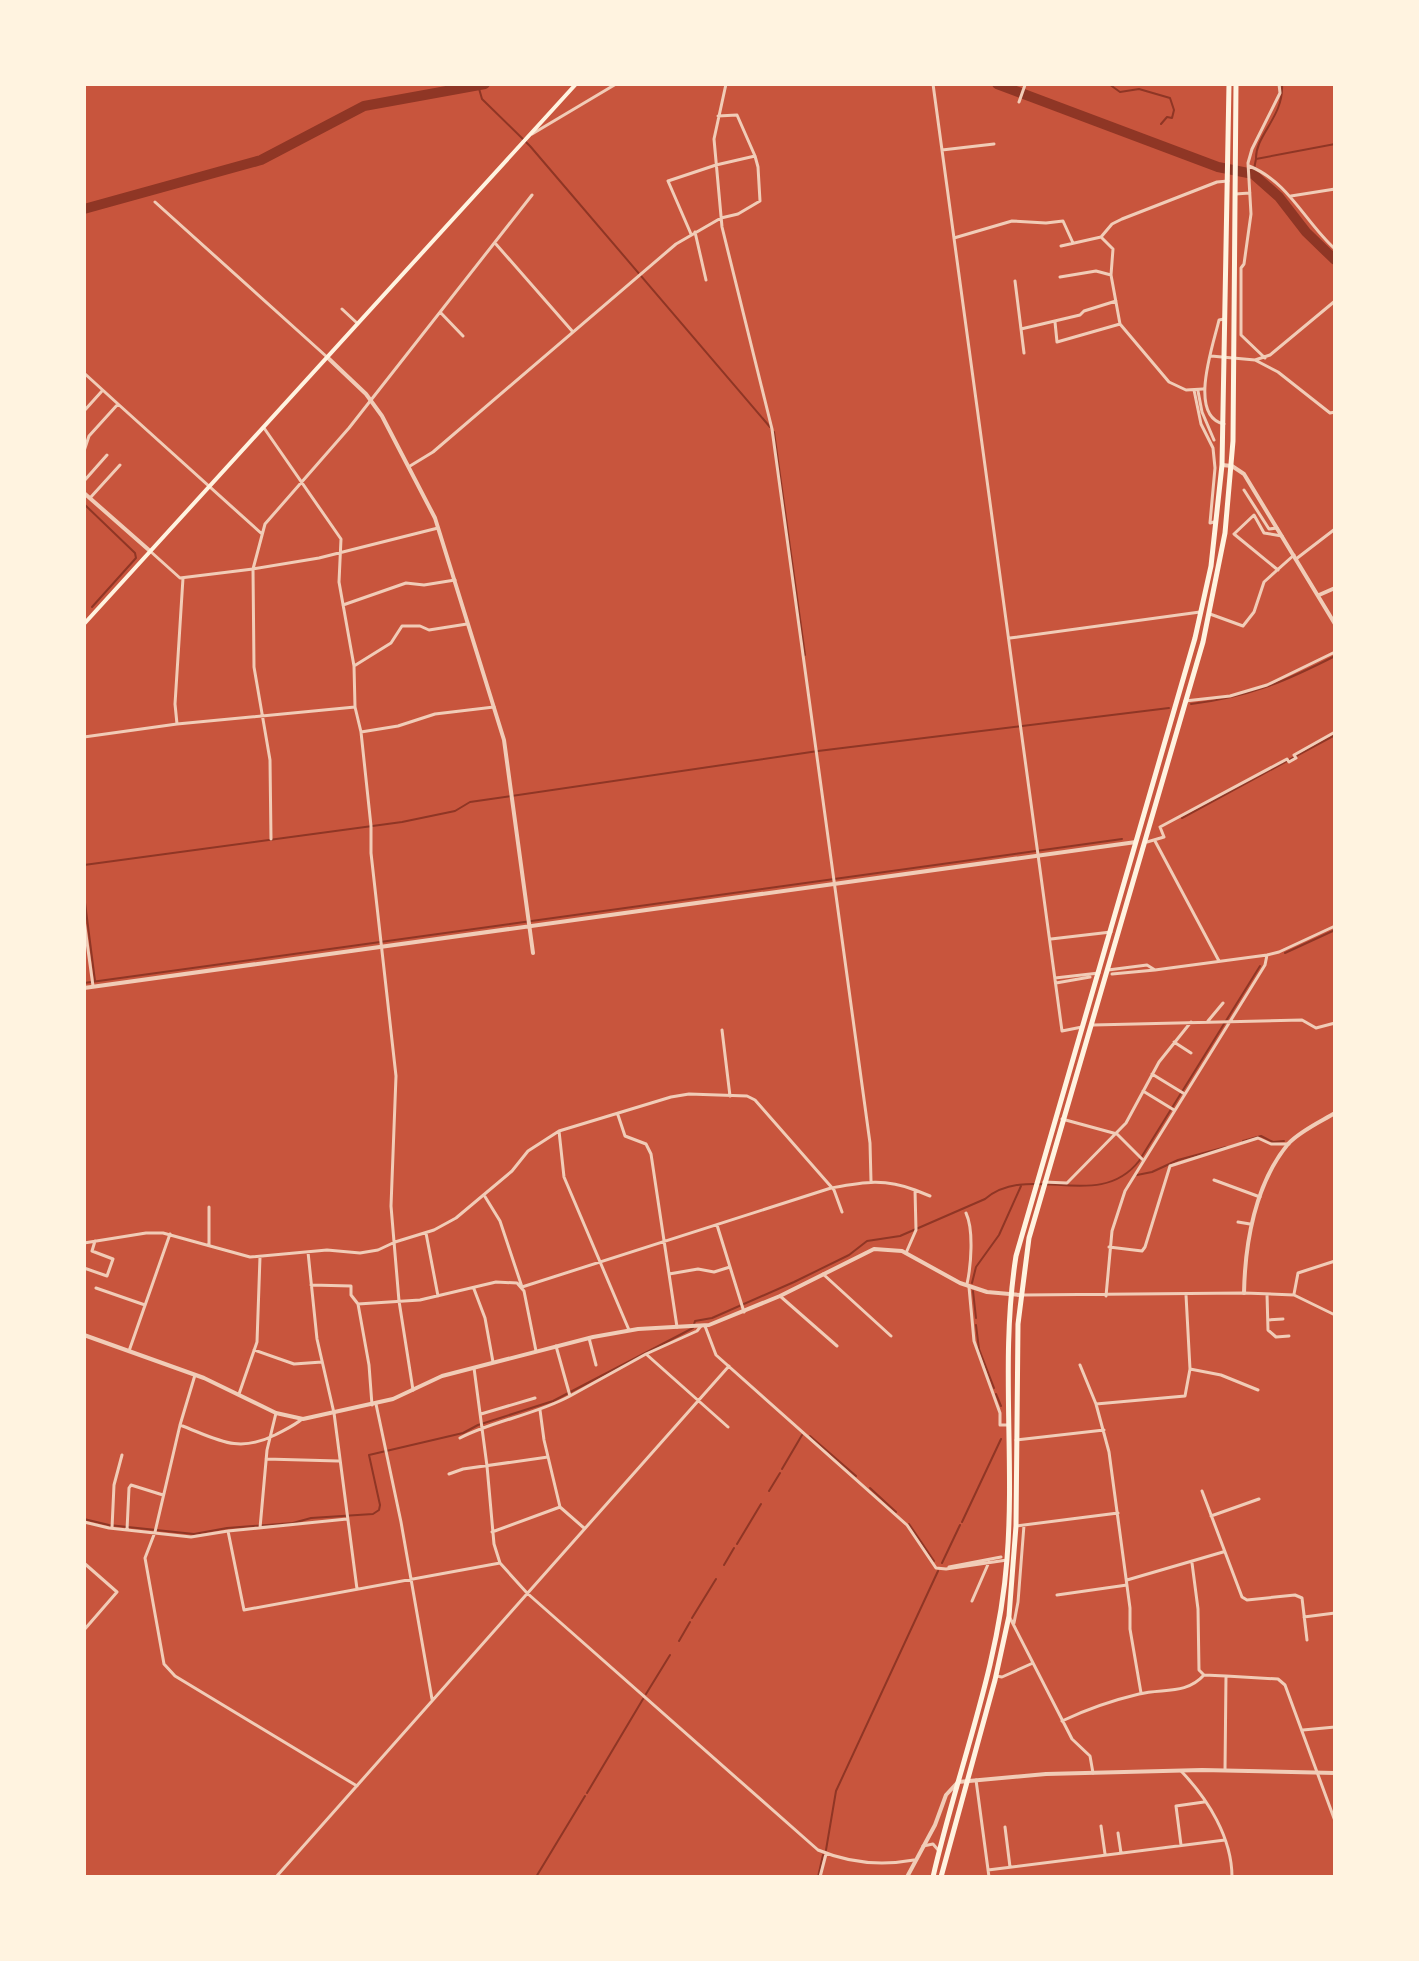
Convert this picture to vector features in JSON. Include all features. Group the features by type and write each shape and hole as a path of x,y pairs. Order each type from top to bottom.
{"highway":[{"path":"1102,971 1202,611 1218,522 1224,424 1229,84"},
{"path":"933,1877 992,1662 1001,1616 1009,1425 1007,1353 1010,1294 1027,1213 1102,971 1146,842 1210,614 1225,533 1232,466 1236,84"},
{"path":"941,1877 996,1676 1009,1616 1016,1526 1015,1440 1020,1295 1029,1238 1086,1026"}],"main road":[{"path":"84,624 576,84"}],"street":[{"path":"529,136 616,84"},
{"path":"726,84 714,139 721,218 772,429 870,1143 871,1181"},
{"path":"933,84 1062,1031 1086,1026 1191,1022 1302,1020 1316,1028 1335,1023"},
{"path":"1234,272 1244,264 1251,214 1248,164 1252,149 1280,93 1279,84"},
{"path":"1019,102 1025,85"},
{"path":"409,467 433,452 665,253 693,233 760,201 758,167 737,115 718,116"},
{"path":"942,150 994,144"},
{"path":"706,280 693,233 668,181 755,156"},
{"path":"1236,164 1248,164 1271,177 1335,249"},
{"path":"1061,246 1101,237 1112,224 1122,219 1217,182 1228,181"},
{"path":"1291,196 1335,189"},
{"path":"1235,194 1250,193"},
{"path":"271,839 270,760 254,667 253,569 265,524 371,400 532,195"},
{"path":"155,202 371,400 431,508 494,707 508,767 533,953"},
{"path":"954,238 1012,221 1063,221 1073,243"},
{"path":"1101,237 1113,249 1111,275 1120,324 1169,382 1179,388 1198,390"},
{"path":"495,243 573,332"},
{"path":"1241,268 1241,335 1265,358"},
{"path":"1060,277 1096,271 1111,275"},
{"path":"1015,281 1024,353"},
{"path":"1021,329 1116,301"},
{"path":"1255,360 1265,358 1335,301"},
{"path":"342,309 357,324"},
{"path":"440,312 463,336"},
{"path":"1218,522 1210,523 1215,468 1213,448 1201,424 1198,390 1211,356 1219,320 1226,318"},
{"path":"1055,321 1057,342 1120,324"},
{"path":"1211,356 1255,360 1278,372 1333,413 1335,418"},
{"path":"84,373 262,534"},
{"path":"1198,390 1212,417 1224,424"},
{"path":"1198,390 1202,412 1214,440"},
{"path":"84,411 102,391"},
{"path":"84,451 89,436 118,404"},
{"path":"263,427 339,534 342,545 339,582 354,666 355,707 361,732 396,1076 391,1206 399,1301 413,1390"},
{"path":"84,481 107,455"},
{"path":"90,498 120,465"},
{"path":"1222,465 1232,466 1244,474 1335,624"},
{"path":"1244,490 1269,529 1277,528"},
{"path":"84,493 178,577 183,578 341,553 438,528"},
{"path":"1278,570 1234,534 1254,515 1264,533 1282,536"},
{"path":"1210,614 1243,626 1254,612 1264,582 1335,529"},
{"path":"177,724 175,704 183,578"},
{"path":"343,605 406,583 424,585 455,580"},
{"path":"1318,595 1335,588"},
{"path":"1010,638 1202,611"},
{"path":"354,666 391,643 402,626 420,626 429,630 467,624"},
{"path":"1185,701 1230,696 1267,685 1335,652"},
{"path":"84,737 177,724 355,707"},
{"path":"361,732 398,726 435,714 494,707"},
{"path":"84,988 1155,841 1164,837 1160,827 1260,772 1287,759 1289,762 1296,758 1294,755 1335,732"},
{"path":"1155,841 1219,961"},
{"path":"84,920 93,986"},
{"path":"1112,974 1267,955 1335,926"},
{"path":"1050,939 1111,932"},
{"path":"1106,1296 1109,1247 1125,1191 1172,1108 1265,965 1267,955"},
{"path":"1055,980 1147,965 1155,970"},
{"path":"84,977 92,976"},
{"path":"1055,980 1090,977"},
{"path":"1207,1022 1223,1003"},
{"path":"1044,1182 1067,1183 1117,1134 1152,1074 1191,1022"},
{"path":"722,1030 730,1096"},
{"path":"1174,1042 1191,1053"},
{"path":"1152,1074 1182,1092"},
{"path":"1143,1091 1172,1108"},
{"path":"84,1243 146,1233 170,1234 250,1257 327,1250 371,1251 456,1218 512,1171 528,1151 559,1131 689,1094 747,1096 759,1103 831,1188 842,1212"},
{"path":"1244,1293 1245,1254 1269,1176 1289,1144 1335,1113"},
{"path":"618,1115 625,1136 646,1144 650,1151 677,1327"},
{"path":"1062,1119 1117,1134 1143,1160"},
{"path":"559,1131 564,1177 629,1330"},
{"path":"1109,1247 1142,1251 1170,1166 1258,1138 1271,1144 1289,1144"},
{"path":"1214,1180 1260,1198"},
{"path":"358,1304 420,1300 510,1282 522,1287 831,1188 871,1181 896,1183 930,1196"},
{"path":"906,1253 916,1230 915,1190"},
{"path":"484,1195 500,1221 522,1287 536,1351"},
{"path":"209,1207 209,1245"},
{"path":"966,1213 971,1239 968,1286 976,1350 1000,1413 1000,1425 1009,1425"},
{"path":"1238,1222 1252,1225"},
{"path":"717,1225 744,1312"},
{"path":"426,1232 438,1296"},
{"path":"129,1352 170,1234"},
{"path":"84,1268 107,1276 113,1259 92,1251 95,1241"},
{"path":"180,1425 248,1446 270,1438 303,1419 374,1404 442,1376 493,1362 629,1330 703,1326 780,1296 874,1249 890,1248 906,1253 968,1286 987,1292 1106,1296 1294,1295 1335,1315"},
{"path":"308,1252 322,1362 334,1413 357,1589"},
{"path":"239,1395 257,1342 260,1257"},
{"path":"1294,1295 1298,1273 1335,1261"},
{"path":"669,1274 698,1269 714,1272 730,1267"},
{"path":"823,1274 891,1336"},
{"path":"311,1285 351,1286 351,1295 358,1304 374,1404 401,1522 432,1700"},
{"path":"96,1288 145,1305"},
{"path":"474,1289 485,1318 493,1362"},
{"path":"1267,1294 1268,1330 1276,1337 1289,1336"},
{"path":"1096,1404 1185,1396 1190,1369 1186,1295"},
{"path":"780,1296 837,1346"},
{"path":"1268,1320 1283,1319"},
{"path":"460,1438 481,1427 540,1410 703,1326"},
{"path":"703,1326 713,1352 907,1525 936,1568 946,1569 1004,1558"},
{"path":"84,1335 195,1375 276,1413 303,1419"},
{"path":"589,1338 596,1365"},
{"path":"556,1346 570,1396"},
{"path":"254,1350 294,1364 322,1362"},
{"path":"646,1354 728,1427"},
{"path":"1080,1365 1104,1430 1141,1693"},
{"path":"276,1877 729,1366"},
{"path":"474,1368 492,1532 500,1563 527,1593 818,1850 841,1860 880,1864 914,1860"},
{"path":"1190,1369 1221,1375 1258,1390"},
{"path":"195,1375 155,1532 145,1558 162,1653 169,1670 357,1786"},
{"path":"480,1414 535,1398"},
{"path":"540,1410 560,1507 584,1528"},
{"path":"260,1528 266,1459 276,1413"},
{"path":"1015,1440 1104,1430"},
{"path":"112,1528 114,1485 122,1455"},
{"path":"449,1474 548,1457"},
{"path":"266,1459 338,1461"},
{"path":"127,1530 131,1485 163,1495"},
{"path":"1202,1491 1242,1597 1247,1600 1295,1595 1302,1598 1307,1640"},
{"path":"1211,1516 1259,1499"},
{"path":"492,1532 560,1507"},
{"path":"1016,1526 1118,1513"},
{"path":"84,1522 191,1537 347,1519"},
{"path":"1014,1623 1024,1525"},
{"path":"228,1531 244,1610 500,1563"},
{"path":"1057,1595 1127,1582 1223,1552"},
{"path":"946,1569 953,1564 1004,1558"},
{"path":"972,1601 989,1562"},
{"path":"84,1563 117,1592 84,1630"},
{"path":"1192,1563 1198,1609 1199,1670 1204,1675 1278,1679 1285,1685 1335,1821"},
{"path":"1304,1617 1335,1613"},
{"path":"1009,1616 1072,1739 1090,1756 1093,1773"},
{"path":"996,1676 1002,1677 1033,1663"},
{"path":"1062,1721 1141,1693 1177,1691 1204,1675"},
{"path":"1225,1770 1226,1676"},
{"path":"1303,1730 1335,1727"},
{"path":"907,1877 935,1825 946,1795 958,1782 1093,1773 1225,1770 1335,1773"},
{"path":"1181,1771 1204,1802 1225,1840 1232,1877"},
{"path":"976,1780 989,1877"},
{"path":"1181,1846 1176,1806 1204,1802"},
{"path":"1101,1826 1105,1855"},
{"path":"1005,1827 1010,1867"},
{"path":"1118,1833 1121,1853"},
{"path":"988,1870 1225,1840"},
{"path":"922,1847 933,1844 939,1851"},
{"path":"820,1877 826,1853"}],"waterway":[{"path":"84,209 261,160 364,106 485,84"},
{"path":"997,84 1218,167 1253,174 1279,197 1306,232 1335,260"},
{"path":"1109,84 1120,92 1139,89 1170,98 1174,110 1172,118 1167,117 1161,124"},
{"path":"1256,159 1260,142 1279,106 1282,84"},
{"path":"478,85 482,99 530,146 770,427"},
{"path":"1253,174 1256,159 1335,144"},
{"path":"774,432 805,655"},
{"path":"84,504 135,553 136,558 92,607"},
{"path":"1191,704 1266,687 1335,656"},
{"path":"84,865 402,822 455,811 470,802 818,751 1169,708"},
{"path":"1182,818 1335,735"},
{"path":"84,983 1122,839"},
{"path":"84,895 95,981"},
{"path":"1285,953 1335,930"},
{"path":"84,1519 109,1525 194,1534 293,1523 311,1518 373,1514 380,1505 369,1455 463,1433 478,1425 553,1401 693,1328 695,1321 712,1318 794,1282 849,1255 867,1241 900,1236 1003,1189 1022,1184 1104,1184 1122,1176 1139,1161 1260,966"},
{"path":"1243,1141 1261,1136 1273,1142 1284,1141"},
{"path":"1137,1175 1226,1147"},
{"path":"972,1283 976,1267 999,1235 1021,1186"},
{"path":"973,1291 976,1318"},
{"path":"976,1325 979,1349 994,1388"},
{"path":"996,1394 1001,1406"},
{"path":"782,1469 802,1435"},
{"path":"810,1436 856,1476"},
{"path":"962,1522 1001,1439"},
{"path":"769,1491 780,1473"},
{"path":"870,1488 896,1512"},
{"path":"737,1544 761,1504"},
{"path":"909,1524 934,1561"},
{"path":"942,1563 960,1525"},
{"path":"724,1565 734,1548"},
{"path":"826,1850 836,1791 938,1571"},
{"path":"692,1618 716,1579"},
{"path":"679,1641 690,1622"},
{"path":"646,1694 670,1655"},
{"path":"587,1793 643,1699"},
{"path":"536,1877 585,1796"},
{"path":"818,1877 823,1855"}]}
